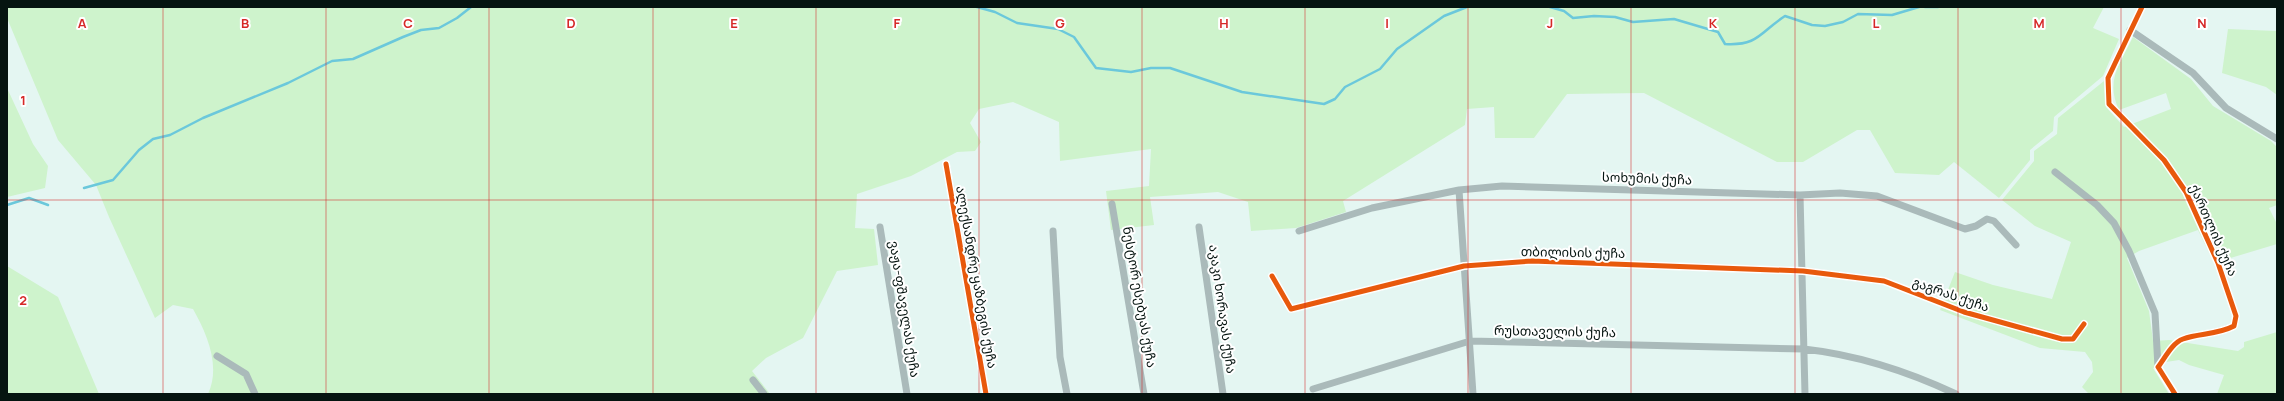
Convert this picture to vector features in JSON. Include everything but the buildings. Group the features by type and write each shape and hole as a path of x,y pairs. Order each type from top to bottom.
{"street":[{"name":"ქართლის ქუჩა","path":"2142,7 2108,78 2109,104 2164,160 2186,192 2218,263 2236,316 2234,326 2223,332 2182,340 2172,347 2158,367"},
{"path":"2130,30 2193,73 2226,108 2277,139"},
{"name":"ალექსანდრე ყაზბეგის ქუჩა","path":"946,164 986,394"},
{"path":"2055,172 2097,205 2114,222 2129,251 2155,313 2158,367 2175,394"},
{"name":"სოხუმის ქუჩა","path":"1299,231 1372,208 1459,190 1502,186 1877,196 1965,229 1976,226 1987,219 1994,221 2016,245"},
{"path":"1459,190 1473,394"},
{"path":"1800,195 1806,394"},
{"name":"ნესტორ ესებუას ქუჩა","path":"1112,204 1144,394"},
{"name":"ვაჟა-ფშაველას ქუჩა","path":"880,227 908,394"},
{"name":"აკაკი ხორავას ქუჩა","path":"1200,227 1223,394"},
{"path":"1053,231 1060,357 1066,394"},
{"name":"თბილისის ქუჩა","path":"1272,276 1292,309 1464,266 1532,261 1803,271"},
{"name":"გაგრას ქუჩა","path":"1803,271 1884,281 1964,312 2062,339 2073,339 2084,324"},
{"name":"რუსთაველის ქუჩა","path":"1314,389 1470,341 1804,349 1834,352 1892,367 1956,394"},
{"path":"217,356 246,374 255,394"},
{"path":"753,380 764,394"}],"green space":[{"path":"7,7 2104,7 2093,28 2119,39 2103,76 2054,117 2053,131 2030,150 2030,160 1999,198 1954,162 1939,175 1895,173 1870,130 1857,130 1803,162 1777,162 1644,93 1567,94 1534,138 1495,138 1494,107 1467,109 1465,125 1343,201 1346,212 1296,228 1251,231 1248,202 1218,192 1150,197 1154,225 1111,230 1106,191 1149,186 1151,149 1060,161 1059,122 1013,102 979,109 970,123 981,142 975,151 957,152 911,176 857,194 855,228 874,229 878,265 837,271 803,338 766,358 752,371 770,394 208,394 212,383 213,361 207,339 193,309 173,305 155,318 96,185 58,140 7,18"},
{"path":"2277,7 2277,95 2266,87 2222,73 2228,29 2276,31"},
{"path":"2133,37 2191,79 2213,106 2271,141 2277,147 2277,205 2269,208 2277,224 2277,244 2214,263 2198,230 2139,251 2127,258 2149,311 2153,341 2169,340 2238,351 2244,347 2244,342 2277,332 2277,394 2217,394 2224,375 2189,365 2179,360 2166,362 2153,368 2169,394 2089,394 2082,387 2093,372 2092,362 2085,352 2040,348 1940,310 1955,272 1993,285 2052,299 2071,242 2035,226 2002,200 2034,161 2034,151 2057,134 2058,118 2104,81 2106,107 2124,127 2171,109 2166,93 2119,110 2113,90 2114,81 2119,64"},
{"path":"7,88 33,144 48,166 45,188 7,197"},
{"path":"7,266 58,297 99,394 7,394"}],"waterway":[{"path":"84,188 113,180 139,150 153,139 170,135 203,118 288,83 332,61 353,59 421,30 439,28 457,18 471,7"},
{"path":"977,7 995,12 1017,23 1058,29 1074,37 1096,68 1131,72 1151,68 1170,68 1242,92 1324,104 1335,99 1345,87 1380,69 1397,49 1444,16 1467,7"},
{"path":"1550,7 1564,11 1573,18 1594,16 1615,17 1633,22 1674,19 1718,32 1725,44 1745,43 1752,40 1785,16 1812,25 1825,26 1843,22 1858,14 1892,15 1919,7"},
{"path":"1925,7 1938,7"},
{"path":"7,205 29,198 48,205"}],"cycle path":[{"path":"2142,7 2108,78 2109,104 2164,160 2186,192 2218,263 2236,316 2234,326 2221,331 2183,339 2175,344 2169,351 2158,367 2175,394"},
{"path":"946,164 986,394"},
{"path":"1272,276 1291,309 1464,266 1532,261 1803,271 1884,281 1964,312 2062,339 2073,339 2084,324"}]}
